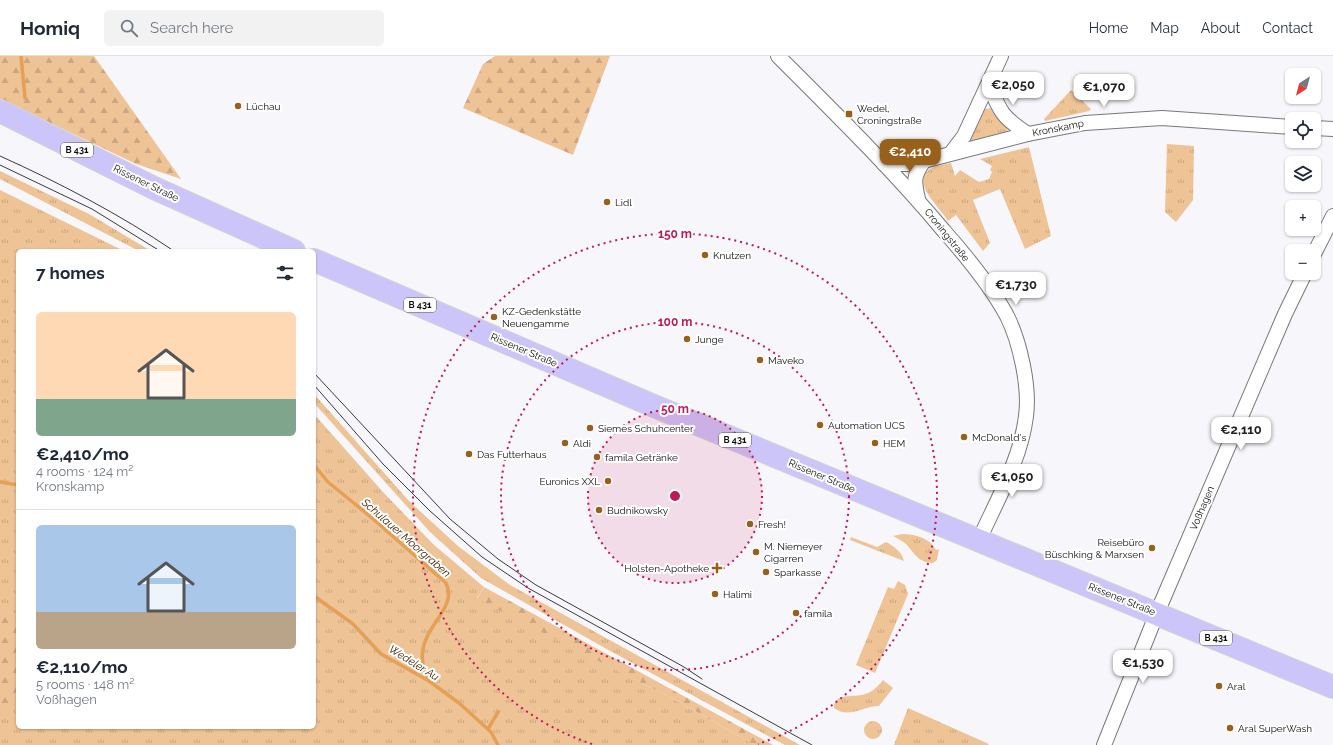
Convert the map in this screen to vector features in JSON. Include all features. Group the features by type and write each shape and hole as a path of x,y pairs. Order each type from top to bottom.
{"main road":[{"name":"Rissener Straße","path":"0,111 154,188 290,249"},
{"name":"Rissener Straße","path":"316,261 660,408 1333,687"}],"street":[{"path":"778,56 884,164"},
{"path":"951,153 964,136 989,85 1001,56"},
{"path":"989,85 999,110 1012,124 1028,134"},
{"name":"Kronskamp","path":"884,164 912,164 1028,134 1085,123 1162,118 1285,126"},
{"path":"1321,128 1333,129"},
{"path":"918,200 914,180 917,171 924,161"},
{"name":"Croningstraße","path":"884,164 918,200 974,268 1007,316 1020,354 1026,384 1027,416 1021,445 979,540"},
{"path":"1319,244 1333,216"},
{"name":"Voßhagen","path":"1104,745 1157,613 1285,314 1302,280"}],"green space":[{"path":"0,56 94,56 181,179 136,164 0,99"},
{"path":"495,56 610,56 573,155 463,108 483,64"},
{"path":"1071,90 1091,109 1089,111 1045,121 1044,119"},
{"path":"993,108 1008,126 1007,135 967,144 984,109"},
{"path":"1167,144 1194,146 1193,200 1176,222 1165,212"},
{"path":"1029,147 1051,236 1025,249 1000,189 973,200 990,243 983,251 956,215 948,221 933,202 924,187 923,180 925,173 934,167 951,163 955,176 960,170 979,182 989,179 992,172 990,170 992,166 980,159"},
{"path":"0,171 89,214 148,249 135,249 0,179"},
{"path":"0,190 120,249 16,249 16,729 316,729 316,416 383,492 434,545 484,587 477,598 681,703 755,745 0,745"},
{"path":"316,396 409,501 458,546 510,585 800,745 785,745 612,652 481,578 430,532 316,405"},
{"path":"902,534 912,535 930,542 936,550 939,549 937,560 933,563 928,563 921,560 906,544 893,536"},
{"path":"851,537 877,547 886,542 897,550 904,561 850,540"},
{"path":"898,581 905,585 908,594 875,673 856,665 888,587 894,589"},
{"path":"484,587 773,745 755,745 681,703 477,599"},
{"path":"0,612 16,613 16,709 11,706 0,716"},
{"path":"883,680 893,688 879,706 851,712 840,711 834,708 837,700 845,696 868,693"},
{"path":"908,708 989,744 894,745"},
{"path":"873,721 877,722 881,726 881,734 877,738 873,739 869,738 865,734 864,730 865,726 869,722"}],"waterway":[{"name":"Schulauer Moorgraben","path":"21,56 25,98"},
{"name":"Schulauer Moorgraben","path":"316,467 328,482 372,518 446,583 449,594 446,605 427,637 423,650 423,664 429,681"},
{"name":"Wedeler Au","path":"0,482 16,485"},
{"name":"Wedeler Au","path":"316,597 353,624 381,654 429,681 459,703 491,732 498,745"},
{"name":"Wedeler Au","path":"488,729 498,712"}],"tram line":[{"path":"0,156 89,200 132,224 171,249"},
{"path":"0,165 92,209 157,249"},
{"path":"316,375 450,519 498,559 536,585 684,667 702,679"},
{"path":"316,387 383,464 430,511 482,557 528,588 812,745"}],"place":[{"name":"Lüchau","path":"238,106"},
{"name":"Wedel, Croningstraße","path":"849,114"},
{"name":"Lidl","path":"607,202"},
{"name":"Knutzen","path":"705,255"},
{"name":"KZ-Gedenkstätte Neuengamme","path":"494,317"},
{"name":"Junge","path":"687,339"},
{"name":"Maveko","path":"760,360"},
{"name":"Automation UCS","path":"820,425"},
{"name":"Siemes Schuhcenter","path":"590,428"},
{"name":"McDonald's","path":"964,437"},
{"name":"Aldi","path":"565,443"},
{"name":"HEM","path":"875,443"},
{"name":"Das Futterhaus","path":"469,454"},
{"name":"famila Getränke","path":"597,457"},
{"name":"Euronics XXL","path":"608,481"},
{"name":"Budnikowsky","path":"599,510"},
{"name":"Fresh!","path":"750,524"},
{"name":"Reisebüro Büschking & Marxsen","path":"1152,548"},
{"name":"M. Niemeyer Cigarren","path":"756,552"},
{"name":"Holsten-Apotheke","path":"717,568"},
{"name":"Sparkasse","path":"766,572"},
{"name":"Halimi","path":"715,594"},
{"name":"famila","path":"796,613"},
{"name":"Aral","path":"1219,686"},
{"name":"Aral SuperWash","path":"1230,728"}]}
